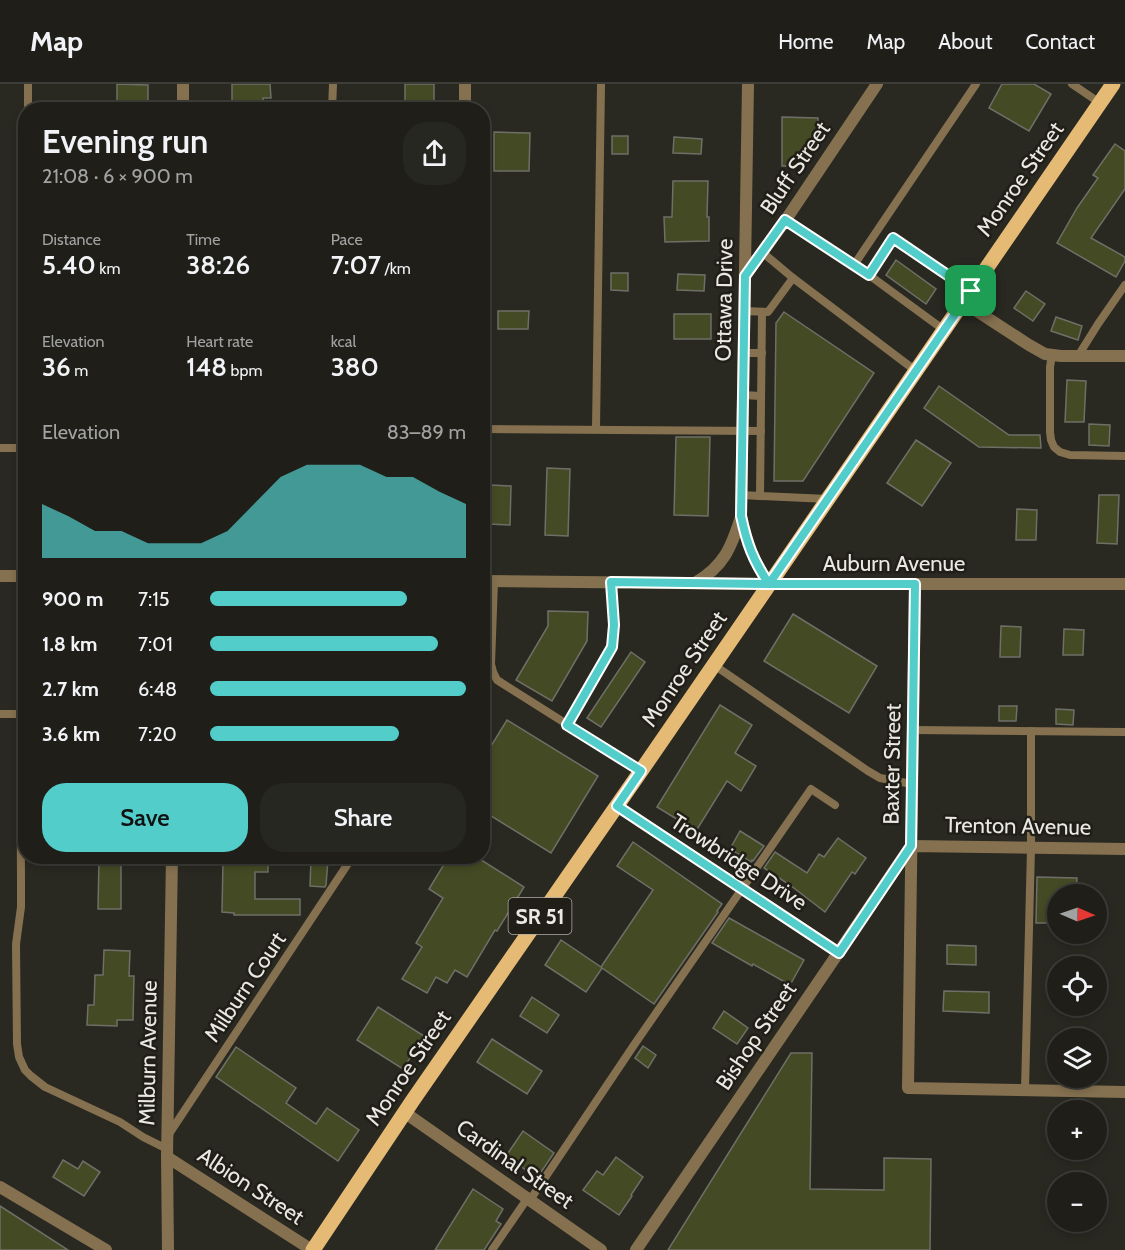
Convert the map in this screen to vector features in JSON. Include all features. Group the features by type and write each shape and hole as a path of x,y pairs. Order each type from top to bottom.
{"main road":[{"name":"Monroe Street","path":"313,1250 404,1112 1113,84"}],"street":[{"path":"183,84 183,102"},
{"path":"465,84 465,102"},
{"name":"Ottawa Drive","path":"748,84 741,516 751,554 769,584"},
{"name":"Bluff Street","path":"745,276 877,84"},
{"path":"967,297 1029,345 1045,354 1125,356"},
{"name":"Ottawa Drive","path":"695,583 709,575 720,563 729,549 741,516"},
{"path":"0,576 18,576"},
{"name":"Auburn Avenue","path":"490,581 1125,585"},
{"name":"Baxter Street","path":"915,584 908,1088 1025,1090"},
{"name":"Trowbridge Drive","path":"617,806 839,953"},
{"name":"Trenton Avenue","path":"911,846 1125,849"},
{"name":"Bishop Street","path":"636,1250 911,846"},
{"name":"Milburn Avenue","path":"168,1250 167,1148 172,864"},
{"path":"1025,1090 1125,1092"},
{"name":"Cardinal Street","path":"404,1112 601,1250"},
{"name":"Albion Street","path":"167,1148 313,1250"},
{"path":"0,1187 106,1250"}],"lane":[{"path":"28,84 28,102"},
{"path":"332,102 333,84"},
{"path":"596,429 601,84"},
{"path":"854,265 976,84"},
{"path":"1072,84 1100,103"},
{"path":"785,220 869,275 944,330"},
{"path":"869,275 893,238 967,297"},
{"path":"762,252 916,371"},
{"path":"744,310 768,312 793,278"},
{"path":"1078,356 1125,285"},
{"path":"760,496 762,312"},
{"path":"744,353 762,353"},
{"path":"1052,355 1050,432 1054,447 1070,455 1125,456"},
{"path":"743,395 761,396"},
{"path":"490,429 761,431"},
{"path":"0,448 18,448"},
{"path":"742,495 828,499"},
{"path":"567,725 612,647 614,625 611,582"},
{"path":"490,622 491,663 497,680 641,771"},
{"path":"714,665 868,771 880,777 912,784"},
{"path":"0,714 18,714"},
{"path":"913,730 1125,732"},
{"path":"1025,1090 1031,731"},
{"path":"492,1250 811,789 835,805"},
{"path":"21,864 21,907 16,944 17,1044 25,1070 45,1087 120,1122 143,1137 167,1148"},
{"name":"Milburn Court","path":"167,1148 348,864"}],"building":[{"path":"117,84 148,85 148,102 117,102"},
{"path":"232,84 270,84 271,98 263,98 263,102 232,102"},
{"path":"405,84 434,84 434,102 405,102"},
{"path":"1002,84 1034,84 1051,94 1029,131 989,108"},
{"path":"782,117 818,118 817,147 806,147 806,160 800,160 800,166 782,166"},
{"path":"494,132 530,133 529,171 494,171"},
{"path":"612,136 628,136 628,154 612,154"},
{"path":"674,137 702,139 701,154 673,153"},
{"path":"1115,144 1125,151 1125,189 1091,238 1125,257 1116,277 1057,243 1098,178 1093,175"},
{"path":"673,181 708,181 709,241 665,242 664,217 672,217"},
{"path":"896,260 936,289 926,304 886,275"},
{"path":"611,273 628,273 628,291 611,290"},
{"path":"678,274 705,275 704,291 677,290"},
{"path":"1026,291 1045,304 1033,321 1014,308"},
{"path":"498,311 529,311 528,329 498,329"},
{"path":"784,312 874,373 803,481 774,481 776,323"},
{"path":"674,314 711,314 711,339 674,339"},
{"path":"1056,317 1082,326 1078,340 1051,331"},
{"path":"1067,380 1086,381 1084,422 1065,422"},
{"path":"939,386 1009,435 1040,435 1041,448 979,447 924,408"},
{"path":"1089,424 1110,425 1109,446 1089,445"},
{"path":"676,437 710,437 708,516 674,515"},
{"path":"916,440 951,463 922,506 887,483"},
{"path":"547,468 570,469 568,536 545,535"},
{"path":"491,485 511,486 510,525 490,524"},
{"path":"1099,495 1119,495 1117,544 1097,543"},
{"path":"1017,509 1037,510 1036,540 1016,540"},
{"path":"548,611 588,612 587,641 552,701 516,680 548,626"},
{"path":"793,614 877,666 849,713 764,661"},
{"path":"1001,626 1021,627 1020,657 1000,657"},
{"path":"1064,629 1084,630 1083,655 1063,655"},
{"path":"631,652 645,662 601,727 587,718"},
{"path":"720,705 752,725 735,753 756,766 741,791 727,781 696,831 657,807"},
{"path":"999,706 1017,706 1016,721 999,721"},
{"path":"1056,709 1074,710 1073,725 1056,724"},
{"path":"507,720 598,776 551,853 490,815 490,748"},
{"path":"740,831 764,846 751,862 730,849"},
{"path":"838,838 866,858 855,874 852,872 825,912 764,868 775,852 807,873 819,854 824,857"},
{"path":"633,842 722,904 654,1004 602,968 586,992 545,965 561,940 601,967 653,890 617,866"},
{"path":"99,864 121,864 121,909 98,909"},
{"path":"223,864 268,864 268,872 255,872 255,899 300,899 300,915 234,915 234,913 222,912"},
{"path":"311,864 328,864 325,887 310,886"},
{"path":"444,864 488,864 524,887 467,977 455,970 447,983 436,977 427,993 402,979 422,947 416,943 443,898 429,889"},
{"path":"1037,877 1077,878 1077,884 1047,884 1047,923 1036,923"},
{"path":"729,918 804,960 790,985 712,943"},
{"path":"947,945 976,946 976,965 947,964"},
{"path":"104,950 130,951 129,976 134,976 133,1020 117,1020 117,1026 87,1025 88,1005 94,1005 95,975 103,975"},
{"path":"944,991 989,992 989,1013 943,1011"},
{"path":"532,997 559,1015 547,1033 520,1016"},
{"path":"378,1007 424,1036 403,1069 357,1040"},
{"path":"724,1011 748,1028 737,1044 713,1028"},
{"path":"492,1039 542,1071 527,1094 477,1062"},
{"path":"643,1046 656,1055 648,1068 635,1058"},
{"path":"236,1047 296,1088 286,1103 316,1124 327,1108 359,1130 338,1161 216,1077"},
{"path":"791,1053 812,1053 810,1189 884,1190 884,1158 931,1159 930,1250 668,1250"},
{"path":"523,1131 554,1153 537,1178 506,1156"},
{"path":"616,1157 643,1177 619,1215 583,1190 597,1171 603,1175"},
{"path":"63,1160 78,1169 83,1161 100,1172 84,1196 53,1177"},
{"path":"473,1189 503,1209 496,1221 501,1224 484,1250 435,1250"},
{"path":"0,1206 68,1250 0,1250"}],"route":[{"path":"971,291 769,584 611,582 614,625 612,647 567,725 641,771 617,806 839,953 911,846 915,584 769,584 751,554 741,516 745,276 785,220 869,275 893,238 971,291"}]}
